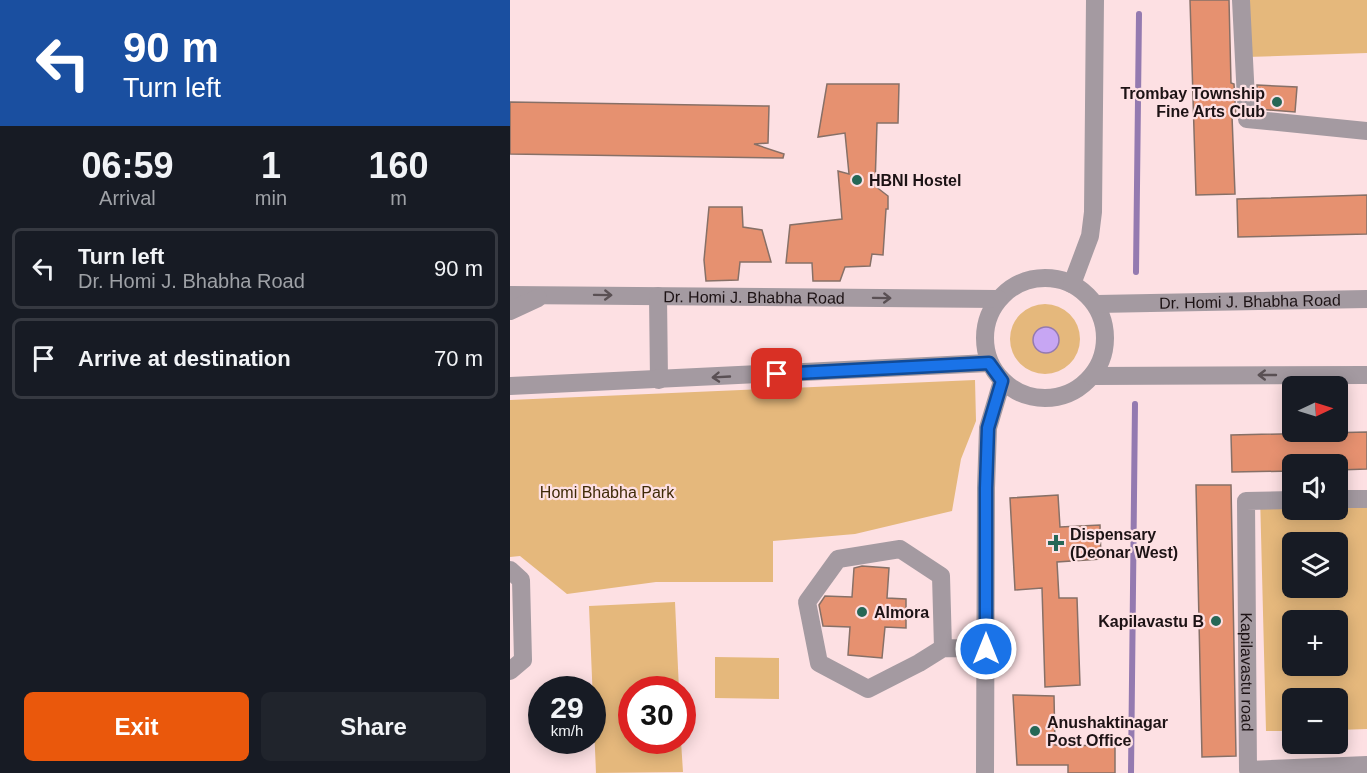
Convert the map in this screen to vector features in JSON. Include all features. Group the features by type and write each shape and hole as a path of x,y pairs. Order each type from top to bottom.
{"street":[{"path":"1072,284 1090,236 1093,212 1095,0"},
{"path":"1241,0 1247,119 1367,131"},
{"path":"1032,278 1053,278 1072,284 1087,295 1097,304 1104,326 1105,344 1101,361 1092,376 1078,389 1059,397 1039,399 1020,394 1002,381 989,363 984,342 987,319 998,299 1013,286 1032,278"},
{"name":"Dr. Homi J. Bhabha Road","path":"510,295 998,299"},
{"path":"510,311 544,295"},
{"path":"658,296 659,380"},
{"name":"Dr. Homi J. Bhabha Road","path":"1097,304 1367,299"},
{"path":"510,386 989,363"},
{"path":"510,373 535,386"},
{"path":"1092,376 1367,375"},
{"path":"986,773 988,428 1002,381"},
{"path":"1348,499 1367,499"},
{"name":"Kapilavastu road","path":"1282,500 1246,501 1248,770 1367,765"},
{"path":"943,648 941,576 900,549 838,559 807,602 819,663 868,689 943,648 986,649"},
{"path":"510,570 521,580 523,660 510,671"}],"green space":[{"path":"1244,0 1367,0 1367,53 1246,57"},
{"path":"1045,304 1058,307 1070,314 1077,326 1080,339 1077,352 1070,364 1058,371 1045,374 1032,371 1020,364 1013,352 1010,339 1013,326 1020,314 1032,307"},
{"name":"Homi Bhabha Park","path":"975,380 976,421 961,459 952,511 855,534 773,541 773,582 656,582 567,594 520,556 510,557 510,400"},
{"path":"1367,491 1367,729 1348,730 1348,688 1282,688 1282,731 1266,731 1260,494 1282,493 1282,520 1348,520 1348,492"},
{"path":"675,602 678,676 618,676 618,754 682,754 683,772 596,773 595,754 606,754 606,676 592,676 589,606"},
{"path":"715,657 779,658 779,699 715,698"}],"shaded area":[{"path":"1046,327 1055,331 1059,340 1055,349 1046,353 1037,349 1033,340 1037,331"}],"building":[{"path":"1190,0 1229,0 1231,83 1234,84 1236,116 1232,116 1235,194 1196,195"},
{"name":"HBNI Hostel","path":"827,84 899,84 898,123 877,123 875,186 888,196 883,255 872,254 870,266 845,267 840,281 813,281 812,263 786,263 790,225 842,219 838,171 849,174 845,133 818,137"},
{"name":"Trombay Township Fine Arts Club","path":"1257,85 1297,87 1295,112 1258,109"},
{"path":"510,102 769,106 768,143 754,144 784,154 783,158 510,154"},
{"path":"1367,195 1367,234 1238,237 1237,199"},
{"path":"709,207 742,207 743,227 762,230 771,262 740,262 738,280 706,281 704,260"},
{"path":"1348,432 1367,432 1367,469 1348,470 1348,454 1282,454 1282,471 1232,472 1231,435 1282,434 1282,442 1348,442"},
{"name":"Kapilavastu B","path":"1196,485 1231,485 1236,756 1202,757"},
{"name":"Dispensary (Deonar West)","path":"1058,495 1060,527 1100,525 1101,559 1057,562 1059,598 1077,598 1080,685 1045,687 1042,588 1015,590 1010,498"},
{"name":"Almora","path":"862,566 889,568 887,598 906,599 906,628 885,627 882,658 848,655 850,627 823,626 819,605 825,596 852,597 854,568"},
{"name":"Anushaktinagar Post Office","path":"1013,695 1054,696 1055,745 1115,746 1115,773 1068,773 1068,765 1017,765"}],"waterway":[{"path":"1136,272 1139,14"},
{"path":"1131,773 1135,404"}],"place":[{"name":"Trombay Township Fine Arts Club","path":"1277,102"},
{"name":"HBNI Hostel","path":"857,180"},
{"name":"Dispensary (Deonar West)","path":"1056,543"},
{"name":"Almora","path":"862,612"},
{"name":"Kapilavastu B","path":"1216,621"},
{"name":"Anushaktinagar Post Office","path":"1035,731"}],"route":[{"path":"777,374 989,363 1002,381 988,428 986,649"}]}
